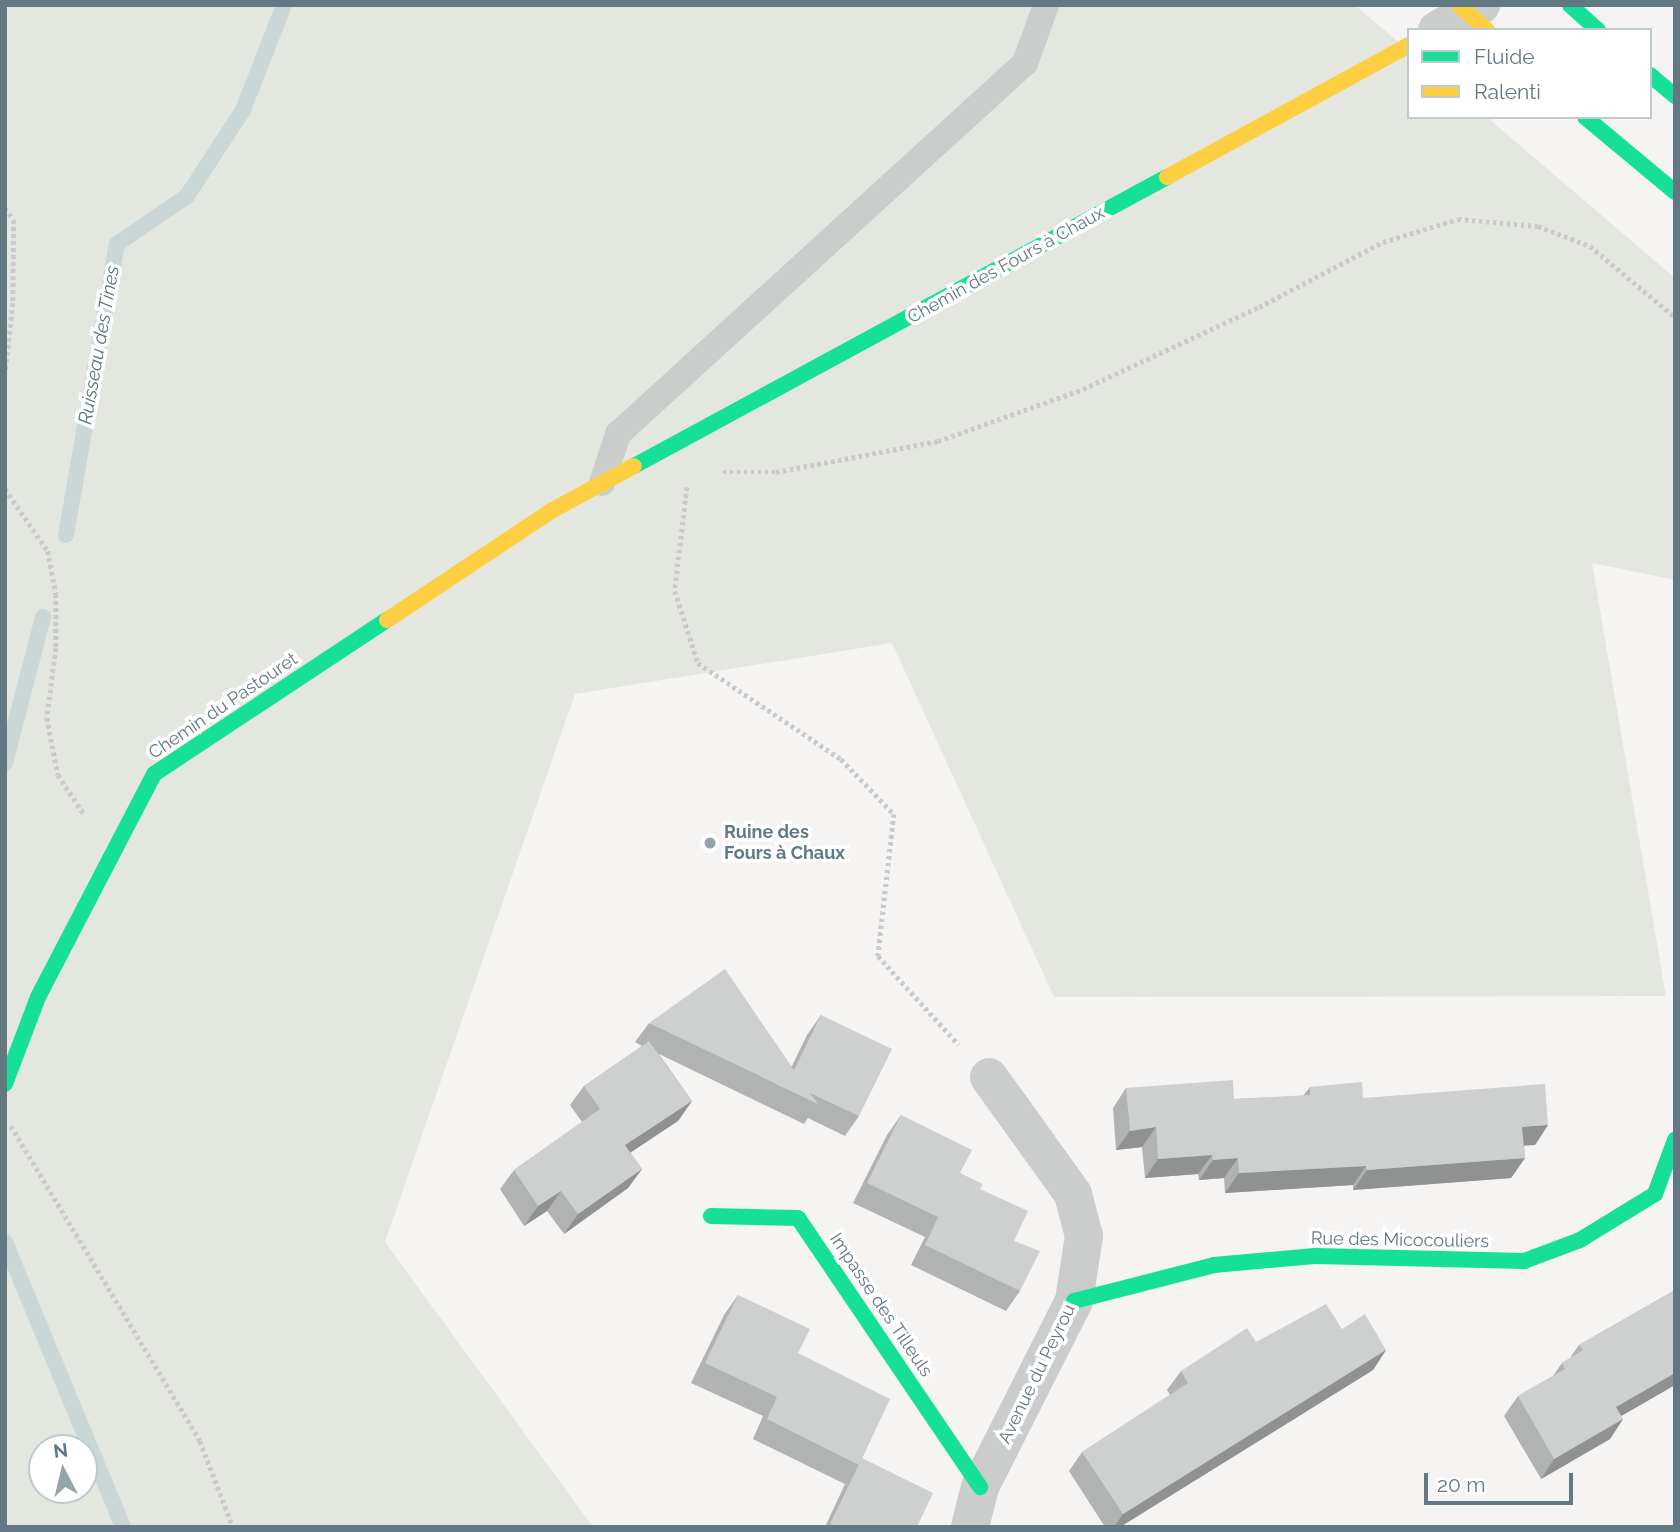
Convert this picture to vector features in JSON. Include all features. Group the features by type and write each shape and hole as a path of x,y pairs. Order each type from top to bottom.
{"street":[{"path":"1459,5 1485,28"},
{"path":"1441,28 1481,5"},
{"path":"1570,5 1596,28"},
{"name":"Chemin des Fours à Chaux","path":"602,483 1407,46"},
{"path":"1652,77 1675,96"},
{"path":"1587,119 1675,192"},
{"name":"Chemin du Pastouret","path":"5,1084 38,997 154,774 551,511 602,483"},
{"name":"Avenue du Peyrou","path":"970,1527 980,1487 1074,1301 1084,1236 1073,1194 989,1077"},
{"name":"Rue des Micocouliers","path":"1074,1301 1214,1265 1315,1256 1524,1261 1580,1240 1655,1194 1675,1140"},
{"name":"Impasse des Tilleuls","path":"711,1216 798,1218 980,1487"}],"lane":[{"path":"602,483 618,435 1025,63 1046,5"}],"path":[{"path":"5,208 14,220 13,303 5,375"},
{"path":"689,472 776,472 938,441 1083,389 1259,307 1383,242 1458,219 1538,226 1590,246 1675,317"},
{"path":"694,435 676,591 698,663 841,759 894,814 878,956 989,1077"},
{"path":"5,489 48,551 56,594 56,648 47,718 58,775 78,810 123,835"},
{"path":"5,1116 200,1441 233,1527"}],"shaded area":[{"path":"5,5 1355,5 1407,49 1407,119 1489,119 1675,278 1675,580 1592,563 1666,996 1054,997 892,643 575,694 385,1242 593,1527 5,1527"}],"building":[{"path":"725,969 794,1070 821,1015 892,1049 859,1116 810,1093 818,1104 649,1023"},
{"path":"649,1041 692,1101 625,1145 642,1169 578,1214 561,1191 538,1206 514,1170 600,1109 584,1086"},
{"path":"1233,1080 1234,1099 1310,1095 1310,1087 1362,1082 1363,1098 1545,1084 1548,1125 1522,1127 1525,1158 1367,1170 1366,1166 1239,1173 1238,1158 1213,1160 1212,1155 1158,1159 1156,1127 1130,1131 1126,1088"},
{"path":"901,1115 972,1150 960,1173 983,1184 980,1189 1028,1211 1014,1241 1040,1251 1020,1291 925,1245 938,1217 867,1183"},
{"path":"1675,1290 1675,1373 1616,1407 1623,1419 1554,1459 1518,1396 1565,1369 1562,1363 1583,1350 1579,1345"},
{"path":"738,1295 810,1329 798,1353 890,1399 859,1465 767,1419 777,1397 705,1363"},
{"path":"1326,1304 1342,1329 1365,1314 1386,1350 1123,1514 1082,1452 1188,1383 1181,1371 1247,1328 1256,1342"},
{"path":"862,1458 933,1493 917,1527 835,1527 830,1524"}],"waterway":[{"name":"Ruisseau des Tines","path":"66,535 117,244 187,196 243,110 284,5"},
{"name":"Ruisseau des Tines","path":"5,763 43,617"},
{"name":"Ruisseau des Tines","path":"5,1242 123,1527"}],"traffic: fast":[{"path":"1570,5 1596,28"},
{"path":"1652,77 1675,96"},
{"path":"1587,119 1675,192"},
{"path":"634,466 1167,177"},
{"path":"5,1084 38,997 154,774 387,620"},
{"path":"1074,1301 1214,1265 1315,1256 1524,1261 1580,1240 1655,1194 1675,1140"},
{"path":"711,1216 798,1218 980,1487"}],"traffic: slow":[{"path":"1459,5 1485,28"},
{"path":"1167,177 1407,46"},
{"path":"387,620 551,511 634,466"}],"place":[{"name":"Ruine des Fours à Chaux","path":"710,843"}]}
